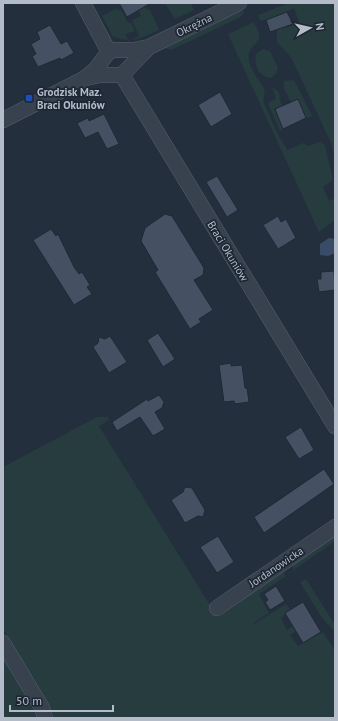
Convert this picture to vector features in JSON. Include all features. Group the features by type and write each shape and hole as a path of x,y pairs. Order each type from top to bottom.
{"street":[{"path":"83,3 112,54"},
{"name":"Okrężna","path":"112,54 149,47 239,3"},
{"name":"Okrężna","path":"121,72 149,47"},
{"path":"112,54 130,57 121,72"},
{"path":"112,54 105,69 121,72"},
{"path":"3,120 84,79 112,54"},
{"path":"84,79 121,72"},
{"name":"Braci Okuniów","path":"121,72 335,426"},
{"name":"Jordanowicka","path":"217,608 335,527"},
{"path":"3,642 42,708 45,718"}],"green space":[{"path":"165,3 191,3 194,10 175,19"},
{"path":"289,3 335,3 335,160 332,145 291,57 277,42 277,31 273,17 261,21 258,15","holes":["294,8 299,22 287,28 280,15"]},
{"path":"144,7 150,10 159,30 141,38 131,40 139,36 132,20 141,16 139,11"},
{"path":"115,9 121,10 128,23 131,22 135,31 125,34 128,40 113,37 102,16"},
{"path":"238,11 245,12 239,18 171,50 162,47"},
{"path":"254,22 259,32 259,39 249,53 249,62 265,90 263,101 279,137 288,150 303,143 308,146 320,142 325,145 333,180 323,187 329,201 335,198 335,220 319,232 228,34"},
{"path":"263,49 270,51 278,68 276,74 270,78 262,75 256,66 256,54"},
{"path":"294,80 312,116 306,118 298,99 291,102 284,89 284,81"},
{"path":"272,87 278,91 281,97 279,98 282,106 274,109 283,129 280,131 268,103 276,99"},
{"path":"97,417 108,417 109,420 99,426 216,615 281,569 286,576 259,594 269,613 253,623 254,624 286,604 291,610 281,618 287,630 293,626 296,631 290,635 298,646 323,632 335,651 335,718 54,718 48,709 46,701 3,629 3,467"},
{"path":"335,535 335,541 295,569 295,572 293,569 293,563"},
{"path":"306,579 335,625 335,632 322,618 300,582"},
{"path":"3,657 34,711 36,718 3,718"}],"water":[{"path":"329,238 335,239 335,253 328,256 320,255 320,244"}],"building":[{"path":"119,3 151,3 127,17"},
{"path":"287,12 293,24 270,32 266,20"},
{"path":"50,25 61,44 67,41 74,53 61,60 60,58 38,67 32,56 36,54 31,44 40,39 37,32"},
{"path":"220,92 232,114 211,127 198,105"},
{"path":"298,99 306,118 283,129 275,109"},
{"path":"104,114 119,144 107,149 98,132 85,138 77,123 88,118 89,121"},
{"path":"217,176 238,210 227,217 206,182"},
{"path":"165,214 172,216 204,268 203,275 194,280 213,310 199,319 201,322 190,329 155,272 158,270 141,241 145,228"},
{"path":"278,216 281,222 286,219 296,238 278,249 263,225"},
{"path":"51,229 56,236 58,234 74,267 79,274 82,272 90,285 87,287 92,294 74,305 33,240"},
{"path":"334,271 335,290 319,292 317,279 321,279 321,272"},
{"path":"158,333 175,359 163,367 147,340"},
{"path":"110,336 127,362 109,373 93,347 98,343 99,337 105,339"},
{"path":"231,363 231,366 242,365 245,388 247,388 249,402 235,404 234,401 224,402 219,365"},
{"path":"159,395 164,402 162,408 155,412 165,429 153,436 140,417 117,431 112,422 147,399 148,401"},
{"path":"301,427 314,450 299,459 285,437"},
{"path":"324,469 334,484 264,533 254,517"},
{"path":"185,487 192,488 205,510 203,517 198,516 185,523 171,500 183,492"},
{"path":"218,536 234,562 217,573 200,547"},
{"path":"276,586 285,601 270,610 265,602 268,600 264,594"},
{"path":"303,602 321,632 303,643 285,613"}],"place":[{"name":"Grodzisk Maz. Braci Okuniów","path":"29,98"}]}
